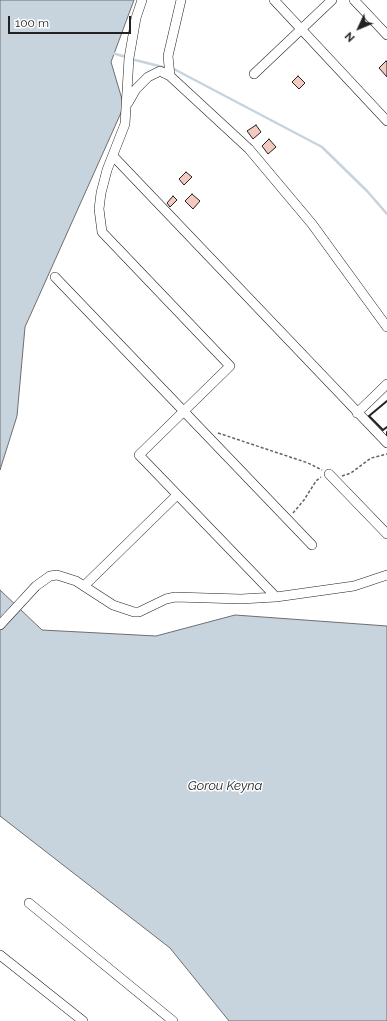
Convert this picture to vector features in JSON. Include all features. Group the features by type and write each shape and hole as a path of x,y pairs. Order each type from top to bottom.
{"street":[{"path":"142,0 137,13 129,58 125,124 107,170 99,208 102,232 230,366 139,455 276,597"},
{"path":"170,76 168,56 181,0"},
{"path":"274,0 387,121"},
{"path":"254,74 332,0"},
{"path":"354,0 387,35"},
{"path":"127,104 136,89 148,77 160,71 170,76 249,149 312,224 387,327"},
{"path":"113,156 387,444"},
{"path":"55,277 312,544"},
{"path":"357,413 387,384"},
{"path":"329,474 387,534"},
{"path":"84,586 177,495"},
{"path":"0,625 36,586 50,576 66,577 84,586 113,605 134,612 139,612 166,598 276,597 354,586 387,575"},
{"path":"29,903 174,1021"},
{"path":"0,955 83,1021"}],"path":[{"path":"218,433 308,463 329,474"}],"water":[{"path":"0,0 134,0 111,62 124,106 25,327 17,416 0,470"},
{"name":"Gorou Keyna","path":"0,590 42,630 156,636 235,615 387,626 387,1021 229,1021 170,948 0,816"}],"building":[{"path":"386,61 387,62 387,77 379,68"},
{"path":"298,76 305,83 299,89 292,82"},
{"path":"256,125 261,132 253,139 247,131"},
{"path":"269,139 276,147 268,154 262,146"},
{"path":"186,172 192,177 184,185 179,179"},
{"path":"192,194 200,201 193,209 185,201"},
{"path":"173,196 177,200 170,207 167,203"}],"waterway":[{"path":"112,53 126,57"},
{"path":"131,59 167,68"},
{"path":"172,68 322,147 367,191 387,214"}],"wall":[{"path":"387,401 369,416 383,430 387,427"}]}
